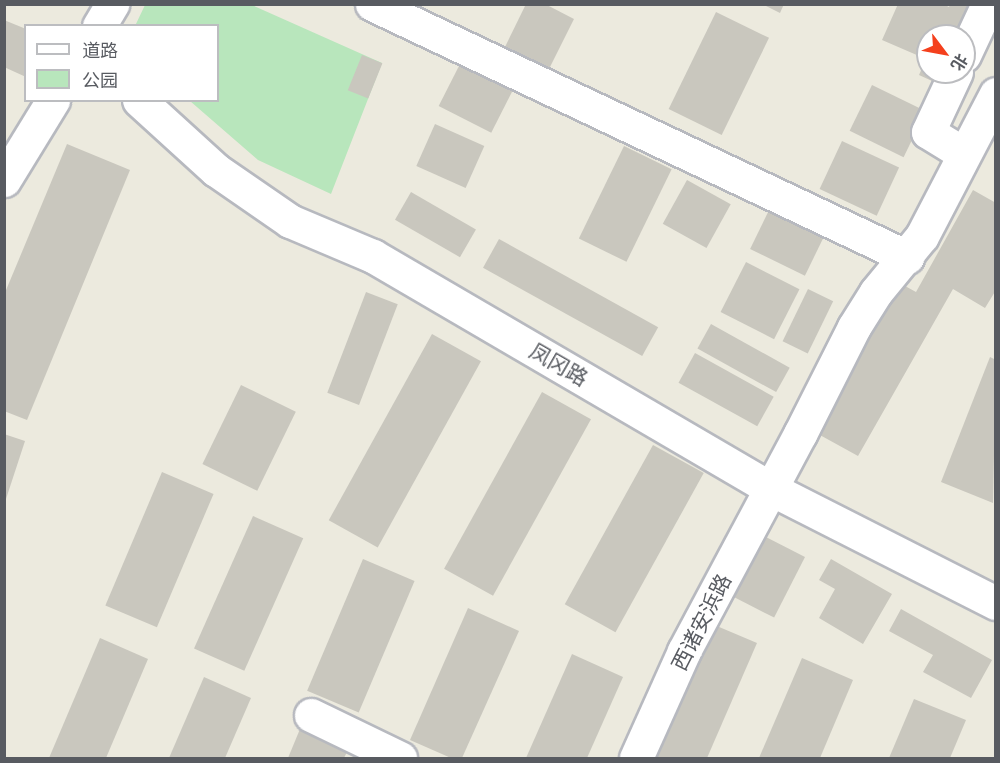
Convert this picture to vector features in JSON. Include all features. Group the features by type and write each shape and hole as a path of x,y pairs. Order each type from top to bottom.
{"street":[{"path":"100,24 112,4"},
{"path":"372,4 907,257"},
{"path":"976,30 988,4"},
{"path":"950,84 928,132 964,154"},
{"name":"西诸安浜路","path":"636,759 684,651 854,327 876,292 922,236 996,94"},
{"path":"4,180 52,102"},
{"name":"凤冈路","path":"141,102 216,170 290,221 373,256 771,489 996,603"},
{"path":"311,715 400,759"}],"green space":[{"path":"145,5 252,5 382,63 331,194 258,160 191,102 219,102 219,24 136,24"}],"building":[{"path":"526,4 545,4 574,19 549,69 505,47"},
{"path":"762,4 784,4 780,13"},
{"path":"898,4 943,4 949,7 950,4 980,4 970,24 916,24 916,55 882,40"},
{"path":"716,12 769,38 722,135 669,109"},
{"path":"4,20 24,28 24,76 4,67"},
{"path":"362,55 382,63 368,98 348,90"},
{"path":"460,64 513,91 491,133 439,106"},
{"path":"872,85 926,111 904,157 850,131"},
{"path":"435,124 484,146 466,188 416,166"},
{"path":"842,141 899,168 877,216 820,189"},
{"path":"67,144 130,170 27,420 4,411 4,295"},
{"path":"624,146 672,169 626,262 579,239"},
{"path":"687,180 731,204 706,248 663,224"},
{"path":"973,190 996,203 996,290 985,308 953,289 858,456 809,429 894,280 916,292"},
{"path":"411,192 476,230 460,257 395,220"},
{"path":"772,204 827,231 805,276 750,249"},
{"path":"499,239 658,327 642,356 483,268"},
{"path":"746,262 799,289 774,339 721,312"},
{"path":"808,289 833,301 808,353 783,341"},
{"path":"366,292 398,304 359,405 327,393"},
{"path":"711,324 790,368 776,392 697,348"},
{"path":"432,334 481,361 378,547 329,520"},
{"path":"695,353 774,397 757,426 679,383"},
{"path":"990,357 996,360 993,503 941,482"},
{"path":"241,385 296,412 257,491 202,464"},
{"path":"542,392 591,419 493,596 444,569"},
{"path":"4,434 25,441 5,502 4,502"},
{"path":"653,445 704,473 615,632 565,604"},
{"path":"162,472 214,494 157,627 105,605"},
{"path":"253,516 303,538 244,671 194,648"},
{"path":"756,532 805,557 774,618 725,593"},
{"path":"363,559 415,581 359,713 307,691"},
{"path":"831,559 892,594 863,644 819,618 835,589 819,580"},
{"path":"468,608 519,631 462,758 451,758 410,740"},
{"path":"901,609 992,660 971,698 923,672 933,655 889,631"},
{"path":"705,621 757,643 707,758 646,758"},
{"path":"100,638 148,659 106,758 49,758"},
{"path":"572,654 623,677 587,758 526,758"},
{"path":"802,658 853,680 820,758 759,758"},
{"path":"204,677 251,698 225,758 169,758"},
{"path":"914,699 966,720 950,758 889,758"},
{"path":"300,729 348,750 344,758 288,758"}]}
